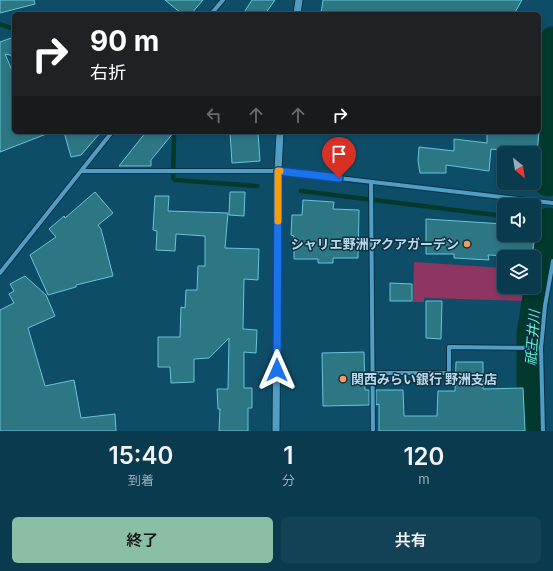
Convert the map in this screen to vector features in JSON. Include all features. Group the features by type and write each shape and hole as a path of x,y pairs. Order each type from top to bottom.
{"street":[{"path":"213,12 223,0"},
{"path":"298,12 299,0"},
{"path":"0,273 110,134"},
{"path":"276,431 278,171 280,134"},
{"path":"81,171 278,171 553,202"},
{"path":"371,182 373,431"},
{"path":"543,431 541,348 545,306 553,261"},
{"path":"372,373 449,373 449,347 541,348"}],"shaded area":[{"path":"414,262 497,268 497,294 529,294 527,301 424,298 424,302 413,302"}],"building":[{"path":"0,0 34,0 35,4 0,13"},
{"path":"165,0 203,0 193,12 180,12"},
{"path":"252,0 275,0 266,12 244,12"},
{"path":"323,0 522,0 515,12 321,12"},
{"path":"12,38 12,56 5,54 12,70 12,134 46,134 0,152 0,42"},
{"path":"65,134 99,134 81,155 71,157"},
{"path":"144,134 172,134 151,160 151,166 119,166"},
{"path":"230,134 258,134 260,161 232,163"},
{"path":"487,134 539,134 538,146 497,146 497,150 491,149 489,171 446,165 446,173 420,173 418,161 419,147 454,151 454,139 487,143"},
{"path":"95,192 113,213 98,225 101,229 113,276 76,285 76,287 48,295 30,255 56,237 49,229 64,216 65,218"},
{"path":"230,192 245,192 244,216 229,215"},
{"path":"155,196 169,196 168,211 228,213 225,248 259,249 258,280 244,279 243,329 257,330 256,353 244,352 244,388 252,388 252,408 248,408 248,431 219,431 220,409 218,409 217,389 228,389 229,338 209,358 194,359 194,382 171,383 170,367 158,367 158,337 180,337 181,307 185,308 186,290 197,290 198,266 205,266 205,236 176,234 175,251 156,250 157,231 153,230"},
{"path":"303,200 334,202 333,209 359,210 358,258 333,258 333,263 318,263 318,259 294,259 294,236 291,235 292,215 302,215"},
{"name":"シャリエ野洲アクアガーデン","path":"426,219 497,224 497,242 534,242 533,250 497,250 497,255 488,255 489,260 454,258 454,254 426,254"},
{"path":"25,276 46,295 55,316 28,328 45,386 74,380 81,418 115,414 116,431 0,431 0,310 14,303 9,294 14,291 10,284"},
{"path":"390,283 412,284 412,301 390,301"},
{"path":"426,301 442,301 441,339 426,338"},
{"name":"関西みらい銀行 野洲支店","path":"364,352 365,390 369,390 369,405 323,406 322,353"},
{"path":"456,362 483,362 483,389 523,388 525,431 379,431 379,404 376,405 376,390 403,390 404,416 437,416 438,391 455,391"}],"waterway":[{"path":"0,24 12,28"},
{"name":"祇王井川","path":"548,183 551,145 553,40"},
{"path":"173,134 173,178 175,180 257,186"},
{"path":"301,191 497,215"},
{"name":"祇王井川","path":"530,431 530,334 548,221"},
{"path":"541,224 548,227"}],"slow traffic":[{"path":"278,221 278,171 280,171"}],"place":[{"name":"シャリエ野洲アクアガーデン","path":"467,244"},
{"name":"関西みらい銀行 野洲支店","path":"343,379"}],"route":[{"path":"277,370 278,171 339,178"}]}
